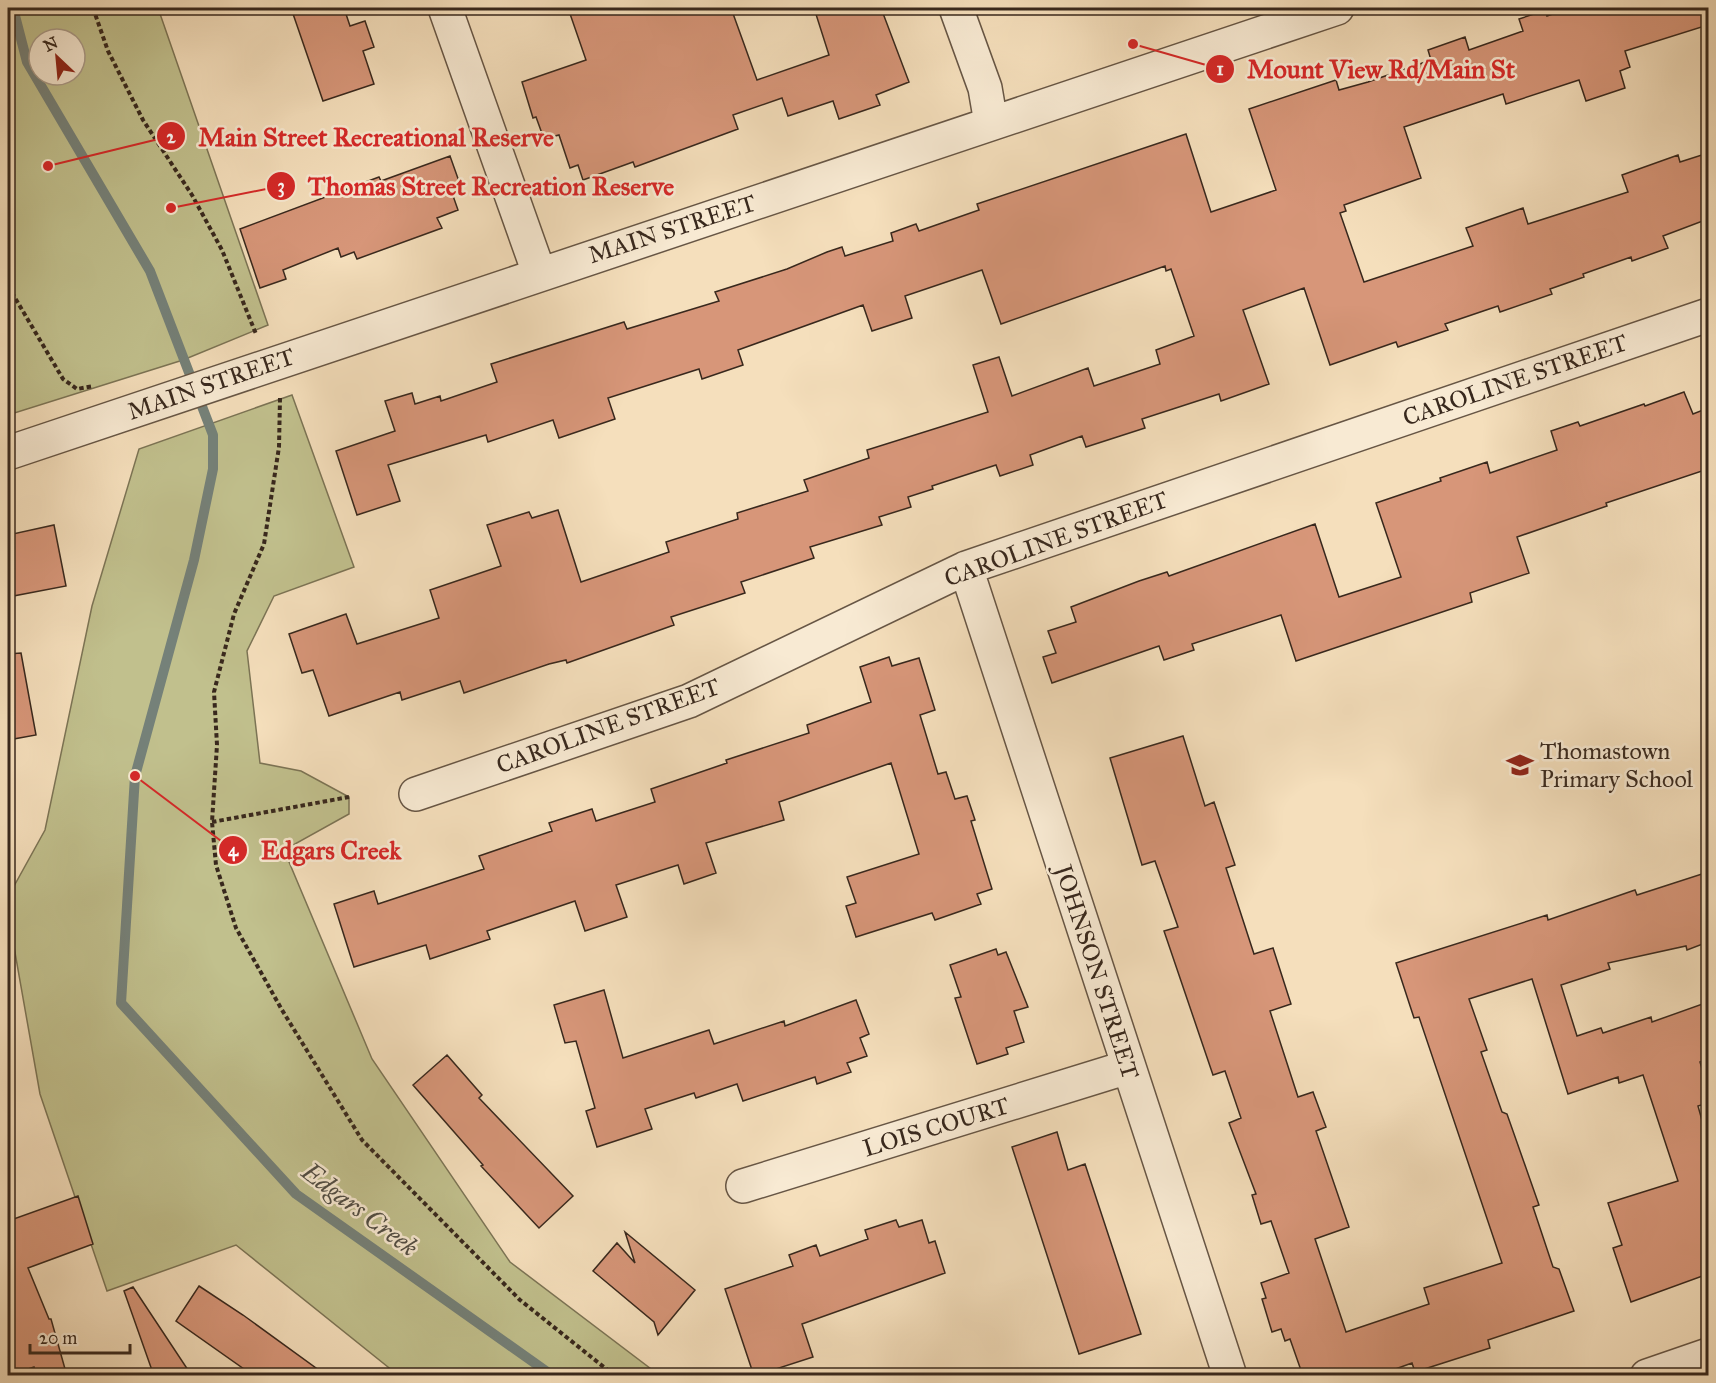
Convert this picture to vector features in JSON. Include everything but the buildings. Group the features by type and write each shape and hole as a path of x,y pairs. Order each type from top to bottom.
{"street":[{"path":"445,8 540,273"},
{"path":"956,8 985,88 991,123"},
{"name":"MAIN STREET","path":"8,453 1337,8"},
{"name":"CAROLINE STREET","path":"416,794 689,701 966,568 1105,518 1708,315"},
{"name":"JOHNSON STREET","path":"966,568 1230,1376"},
{"name":"LOIS COURT","path":"743,1186 1128,1067"},
{"path":"1647,1376 1708,1355"}],"path":[{"path":"93,8 108,51 143,120 192,195 222,250 258,333 247,339 247,372 265,395 280,391 279,447 264,544 234,614 214,692 217,745 212,822 216,865 236,927 282,1010 362,1140 520,1300 615,1376"},
{"path":"8,286 63,379 77,389 99,386"},
{"path":"212,822 349,797"}],"shaded area":[{"path":"8,8 158,8 268,325 183,360 8,415"},
{"path":"292,395 354,567 274,596 247,651 260,763 301,771 349,797 349,814 284,850 372,1059 510,1262 659,1375 398,1375 236,1245 107,1291 40,1094 8,913 8,897 45,830 92,606 139,449"}],"waterway":[{"name":"Edgars Creek","path":"13,8 27,62 150,271 213,435 213,469 194,560 135,776 121,1003 296,1194 553,1376"}],"place":[{"name":"Mount View Rd/Main St","path":"1133,44"},
{"name":"Main Street Recreational Reserve","path":"48,166"},
{"name":"Thomas Street Recreation Reserve","path":"171,208"},
{"name":"Thomastown Primary School","path":"1520,765"},
{"name":"Edgars Creek","path":"135,776"}]}
